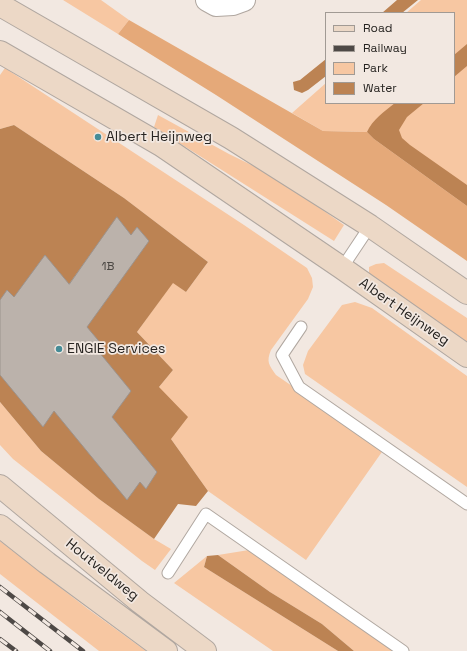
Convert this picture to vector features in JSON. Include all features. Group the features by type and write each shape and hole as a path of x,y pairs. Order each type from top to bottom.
{"main road":[{"path":"0,5 231,138 370,226 467,293"},
{"name":"Albert Heijnweg","path":"0,52 161,145 342,268 467,356"},
{"name":"Houtveldweg","path":"0,486 140,602 205,651"},
{"name":"Houtveldweg","path":"0,526 47,563 166,651"}],"street":[{"path":"207,0 216,5 233,4 244,0"}],"lane":[{"path":"342,268 370,226"},
{"path":"301,327 282,355 299,387 467,504"},
{"path":"168,573 206,514 403,651"}],"green space":[{"path":"63,0 101,0 129,20 118,34"},
{"path":"421,0 467,0 467,206 374,139 367,132 323,131 292,113 325,84 325,104 455,104 455,12 407,12"},
{"path":"5,68 307,268 312,278 313,287 308,299 271,350 269,358 270,366 276,375 384,449 306,560 208,491 171,439 159,387 173,370 137,332 173,282 186,292 208,262 124,198 14,125 0,129 0,75"},
{"path":"158,115 229,154 274,176 344,225 334,241 154,127"},
{"path":"384,263 467,318 467,348 369,275 369,267"},
{"path":"355,302 372,308 467,376 467,487 305,374 303,365 308,351 342,305"},
{"path":"0,402 41,451 99,499 154,539 171,549 155,570 13,459 0,445"},
{"path":"0,541 88,609 146,651 99,651 0,574"},
{"path":"249,550 393,651 354,651 322,624 270,592 218,555"},
{"path":"207,556 204,567 338,651 273,651 174,583"}],"shaded area":[{"path":"129,20 323,131 367,132 374,139 467,206 467,261 386,205 216,95 118,34"}],"water":[{"path":"397,0 418,0 403,12 383,12"},
{"path":"467,44 467,66 455,76 455,54"},
{"path":"325,60 325,77 302,93 294,90 293,82 300,80"},
{"path":"394,104 423,104 407,117 399,130 402,138 467,185 467,206 374,139 367,132 375,120"},
{"path":"14,125 124,198 208,262 186,292 173,283 137,332 173,370 159,387 188,417 171,439 208,491 196,506 178,504 154,539 99,499 41,451 0,402 0,129"},
{"path":"218,555 270,592 322,624 354,651 338,651 204,567 207,556"}],"building":[{"path":"117,217 131,235 137,227 149,241 87,327 103,346 99,352 131,391 112,417 157,472 146,489 140,482 127,500 54,411 43,427 0,375 0,300 7,290 14,297 45,255 69,284"}],"railway":[{"path":"0,587 83,651"},
{"path":"0,612 50,651"},
{"path":"0,639 16,651"}],"place":[{"name":"Albert Heijnweg","path":"98,137"},
{"name":"ENGIE Services","path":"59,349"}]}
